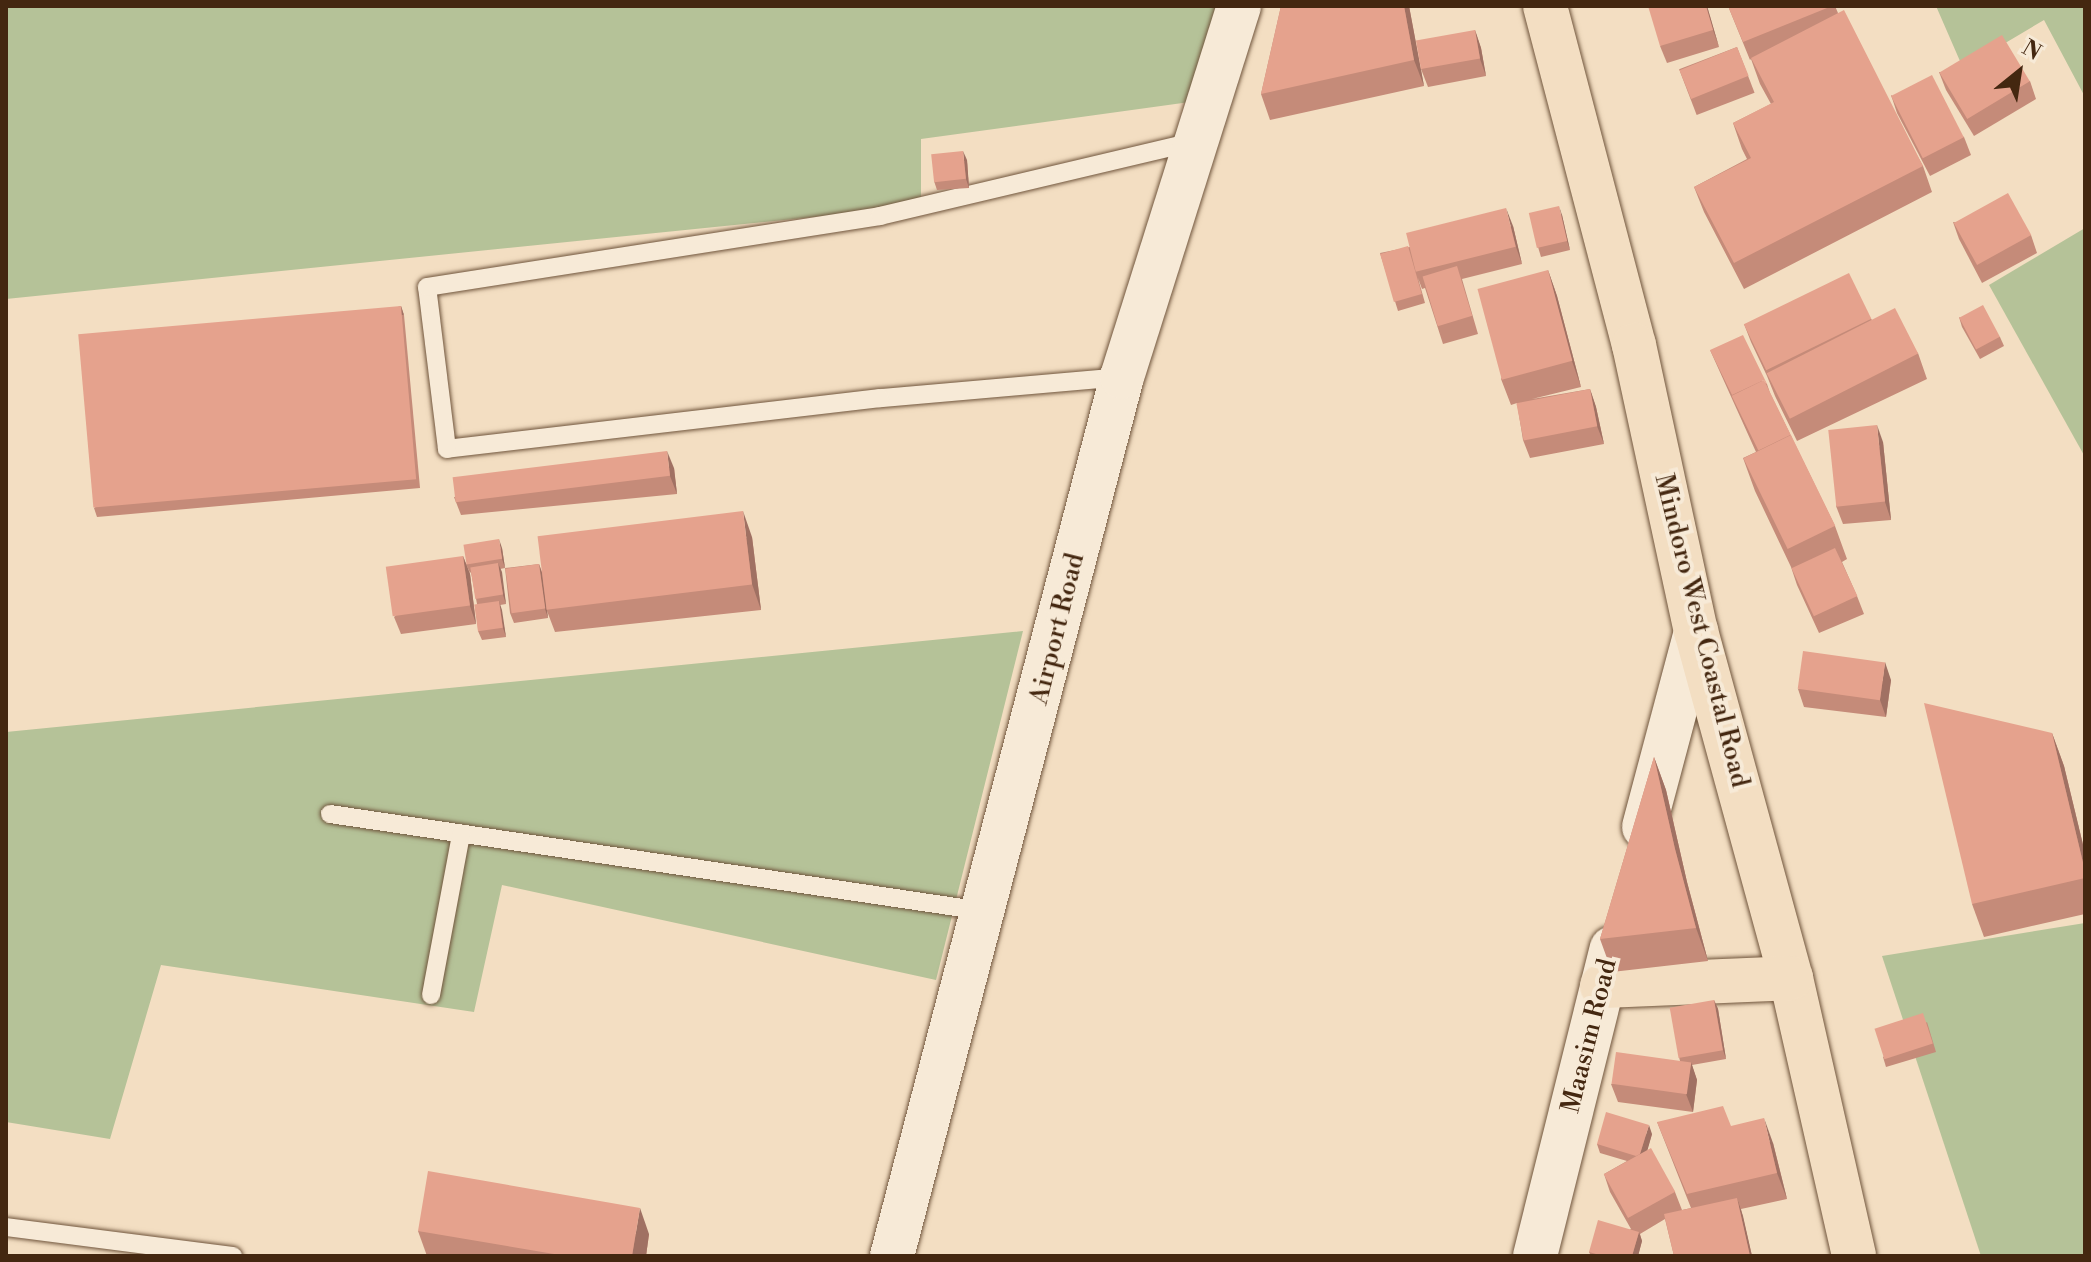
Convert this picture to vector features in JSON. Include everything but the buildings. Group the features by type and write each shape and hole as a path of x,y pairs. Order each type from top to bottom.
{"main road":[{"name":"Mindoro West Coastal Road","path":"1545,6 1634,345 1696,631 1791,978 1854,1256"},
{"path":"1602,986 1791,978"}],"street":[{"name":"Airport Road","path":"892,1256 986,912 1122,377 1200,140 1239,6"},
{"path":"1635,863 1696,631"},
{"name":"Maasim Road","path":"1535,1256 1622,909"}],"lane":[{"path":"1122,377 880,398 447,449 427,287 880,216 1200,140"},
{"path":"330,814 986,912"},
{"path":"431,995 461,834"},
{"path":"6,1227 233,1256"}],"green space":[{"path":"6,6 1219,6 1197,101 921,139 921,206 6,299"},
{"path":"1936,6 2085,6 2085,97 2044,20 1963,68"},
{"path":"2085,228 2085,457 1989,285"},
{"path":"1023,631 936,980 502,885 474,1012 161,965 110,1139 6,1122 6,732"},
{"path":"2085,923 2085,1256 1981,1256 1882,956"}]}
